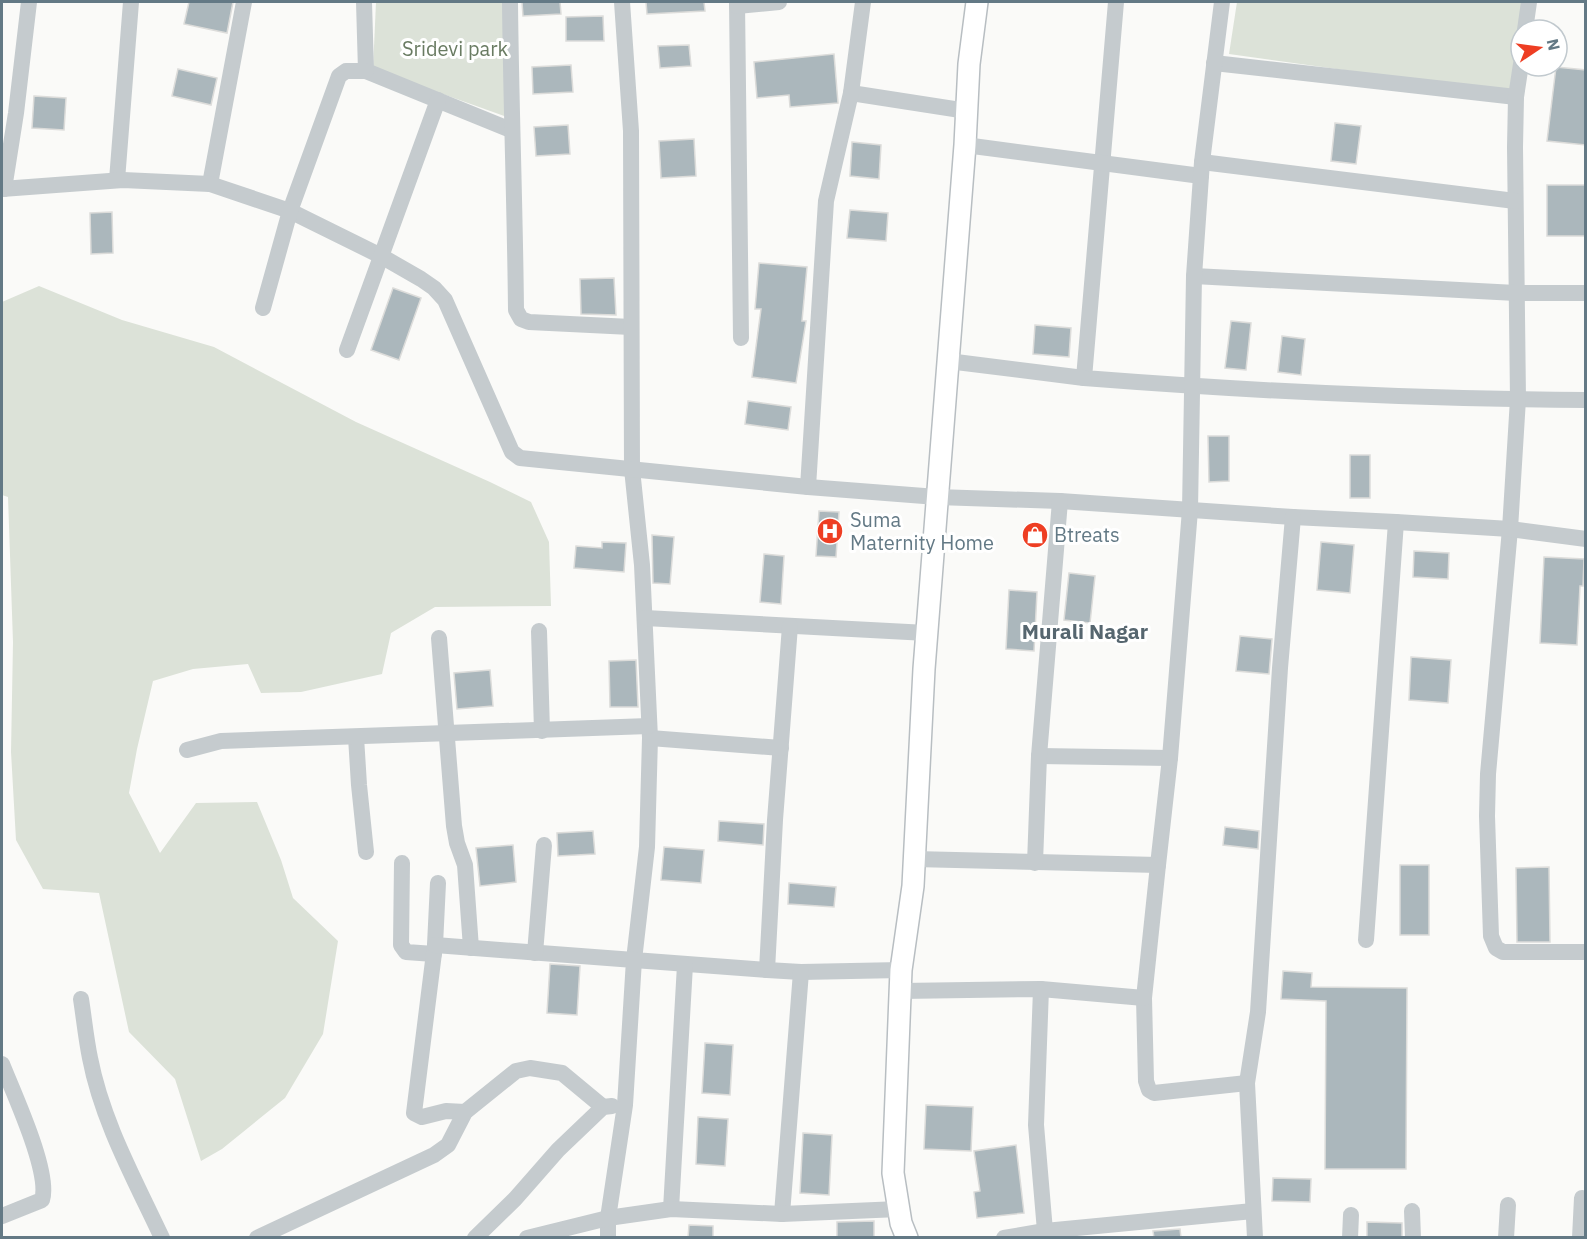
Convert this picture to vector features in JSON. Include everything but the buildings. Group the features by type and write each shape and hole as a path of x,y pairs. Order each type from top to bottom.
{"main road":[{"path":"907,1238 893,1173 901,980 913,886 927,633 965,145 969,64 977,2"}],"street":[{"path":"29,2 16,113 3,189 117,180 210,184 290,211 381,256 422,279 445,300 512,452 520,458 808,488 1510,529 1586,539"},
{"path":"117,180 130,2"},
{"path":"210,184 244,2"},
{"path":"364,2 366,71"},
{"path":"510,2 516,310 520,319 529,322 631,327"},
{"path":"608,1238 608,1218 625,1105 634,960 647,847 649,732 642,565 632,468 631,131 622,2"},
{"path":"741,338 737,4 778,2"},
{"path":"808,488 826,201 851,93 863,2"},
{"path":"1084,378 1116,2"},
{"path":"1222,2 1201,169 1194,276 1190,510 1170,758 1144,998 1146,1081 1149,1090 1154,1093 1247,1083"},
{"path":"1527,18 1529,2"},
{"path":"1214,63 1516,97"},
{"path":"263,308 290,211 339,76 346,72 366,71 511,130"},
{"path":"1519,78 1516,97 1515,201 1518,399 1510,529 1488,774 1486,816 1491,936 1496,948 1503,952 1586,952"},
{"path":"851,93 967,111"},
{"path":"348,350 438,100"},
{"path":"965,145 1102,163 1201,169 1515,201"},
{"path":"1194,276 1516,293 1586,293"},
{"path":"948,361 1084,378 1191,386 1586,400"},
{"path":"1035,863 1039,756 1060,501"},
{"path":"1255,1238 1247,1083 1258,1012 1280,668 1293,517"},
{"path":"1366,940 1396,522"},
{"path":"645,618 927,633"},
{"path":"767,970 790,626"},
{"path":"539,631 542,731"},
{"path":"439,638 454,826 465,865 471,948"},
{"path":"187,750 221,741 542,731 649,732 781,748"},
{"path":"356,737 366,852"},
{"path":"1039,756 1170,758"},
{"path":"535,953 544,845"},
{"path":"914,859 1158,865"},
{"path":"402,863 401,945 406,952 471,948 1144,998"},
{"path":"438,883 435,949 414,1113 422,1117 446,1111 465,1112"},
{"path":"671,1209 685,965"},
{"path":"782,1214 801,972"},
{"path":"1041,989 1036,1125 1045,1231"},
{"path":"81,999 90,1059 103,1101 120,1148 162,1238"},
{"path":"2,1064 38,1160 44,1194 42,1200 2,1216"},
{"path":"257,1238 434,1155 448,1145 465,1112 516,1071 530,1068 562,1073 603,1107"},
{"path":"476,1238 558,1150 603,1107 625,1105"},
{"path":"1580,1238 1582,1198"},
{"path":"1506,1238 1508,1205"},
{"path":"527,1238 608,1218 671,1209 782,1214 899,1209"},
{"path":"1004,1238 1045,1231 1253,1210"},
{"path":"1412,1211 1413,1238"},
{"path":"1350,1238 1351,1215"}],"green space":[{"name":"Sridevi park","path":"376,2 503,2 507,117 373,69"},
{"path":"1237,2 1526,2 1524,18 1509,18 1509,78 1518,78 1517,94 1229,54"},
{"path":"39,286 122,320 214,347 356,422 531,502 549,542 551,606 435,607 391,633 382,674 301,692 261,693 248,664 193,669 153,681 129,793 160,853 196,803 257,802 281,860 293,898 338,941 323,1034 285,1098 222,1149 201,1161 175,1079 129,1032 99,893 43,889 16,840 11,752 13,642 8,497 2,495 2,302"}],"place":[{"name":"Suma Maternity Home","path":"830,531"},
{"name":"Btreats","path":"1035,535"}],"district":[{"name":"Murali Nagar","path":"1085,632"}]}
